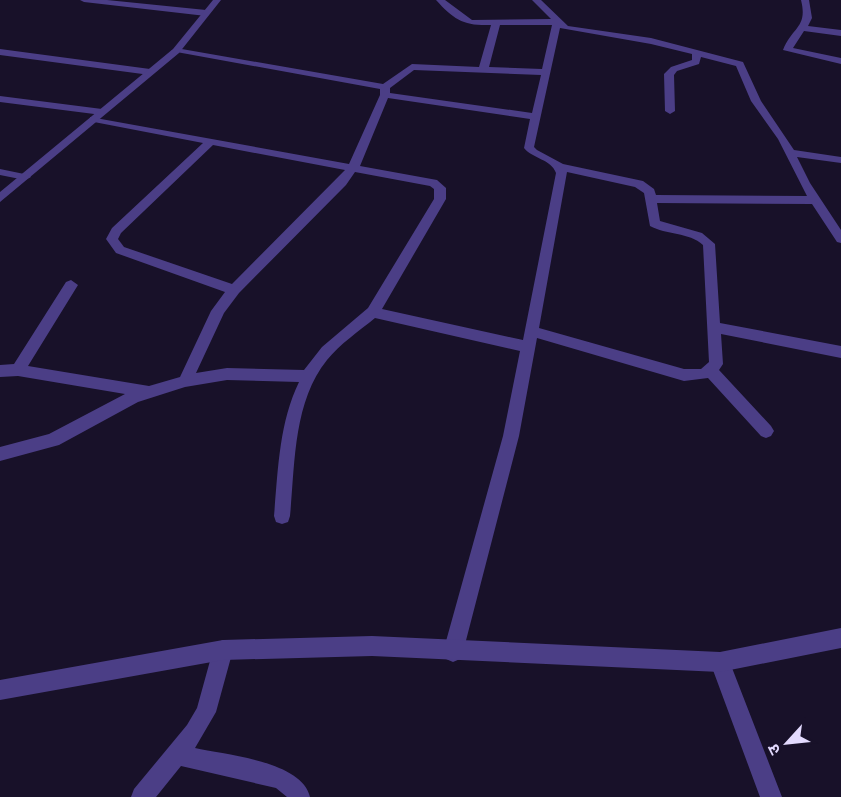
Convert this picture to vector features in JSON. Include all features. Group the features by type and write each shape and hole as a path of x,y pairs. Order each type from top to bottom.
{"street":[{"path":"84,0 206,14"},
{"path":"0,198 176,51 217,0"},
{"path":"440,0 465,21 557,22"},
{"path":"536,0 557,22 575,31 651,41 698,51 740,64 756,101 841,239"},
{"path":"805,0 810,16 808,23 791,37 788,50 841,61"},
{"path":"530,331 684,375 700,376 711,371 716,364 709,244 697,235 669,231 654,223 651,218 653,199 650,192 639,184 561,167 532,152 530,148 557,22"},
{"path":"483,70 496,23"},
{"path":"801,28 841,33"},
{"path":"176,51 535,117"},
{"path":"670,111 669,74 674,69 696,62 698,51"},
{"path":"0,52 150,72"},
{"path":"185,381 218,311 234,290 342,182 354,166 385,91 412,67 546,72"},
{"path":"0,99 98,116 211,141 354,166 433,183 441,193 373,312 322,357 309,376 294,415 282,516"},
{"path":"211,141 116,231 111,239 120,250 234,290"},
{"path":"790,153 841,160"},
{"path":"453,652 511,436 562,173 561,167"},
{"path":"0,172 25,177"},
{"path":"653,199 815,200"},
{"path":"18,370 71,285"},
{"path":"373,312 527,347"},
{"path":"714,327 841,352"},
{"path":"0,371 18,370 150,392"},
{"path":"711,371 766,431"},
{"path":"0,454 53,440 113,406 185,381 227,374 309,376"},
{"path":"0,690 223,650 372,646 453,652 720,662 841,638"},
{"path":"142,797 206,712 223,650"},
{"path":"720,662 762,768 771,797"},
{"path":"176,754 281,778 298,792 299,797"}]}
